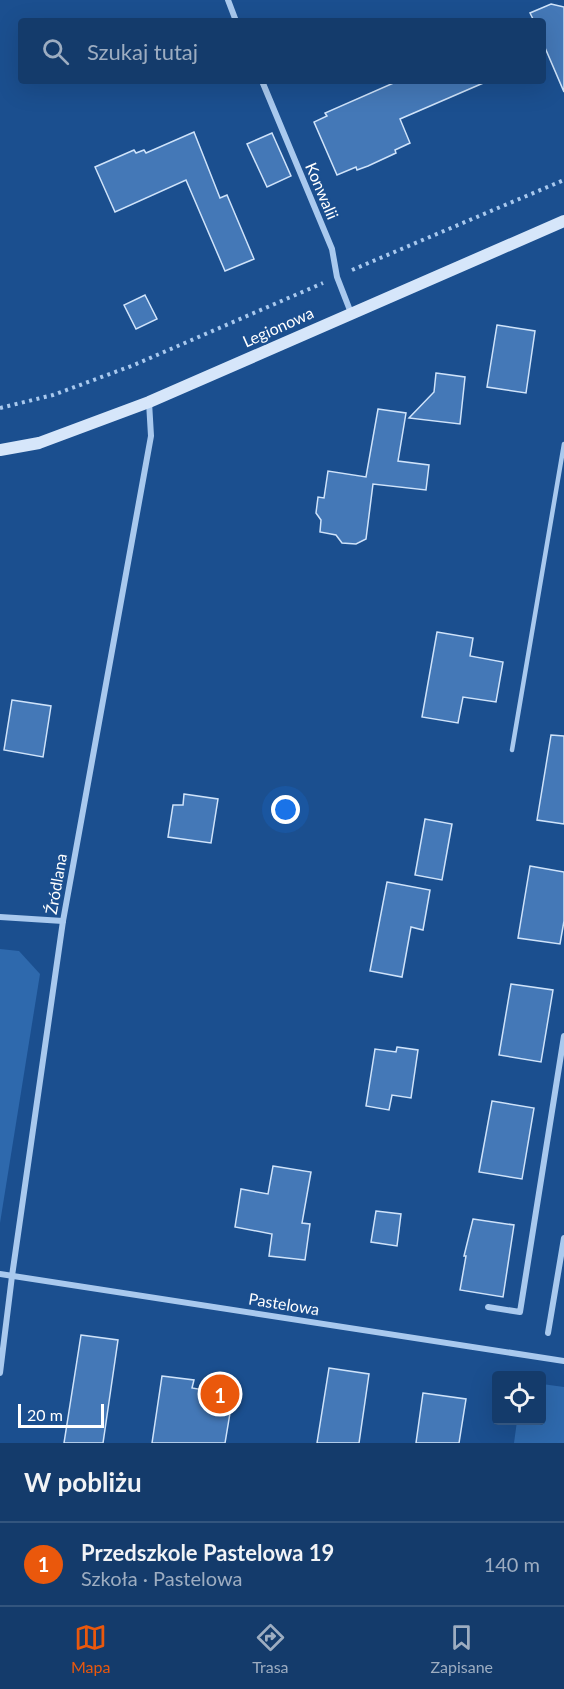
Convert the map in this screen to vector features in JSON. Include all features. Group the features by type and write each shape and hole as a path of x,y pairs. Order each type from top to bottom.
{"main road":[{"name":"Legionowa","path":"0,450 39,443 149,402 564,221"}],"street":[{"path":"228,0 235,18"},
{"name":"Konwalii","path":"263,84 332,249 337,277 351,313"},
{"name":"Źródlana","path":"0,1373 63,921 151,436 149,402"},
{"path":"0,917 63,921"},
{"path":"488,1307 520,1312 564,1036"},
{"path":"548,1333 564,1238"},
{"name":"Pastelowa","path":"0,1274 564,1362"}],"lane":[{"path":"512,750 564,444"}],"path":[{"path":"0,408 53,395 134,365 564,180"}],"shaded area":[{"path":"0,949 19,951 40,974 0,1223"},
{"path":"546,1385 564,1387 564,1443 514,1443 516,1425 546,1425"}],"building":[{"path":"551,4 564,7 564,92 546,50 546,18 532,18 530,13"},
{"path":"391,84 481,84 400,119 410,143 395,150 396,153 368,166 357,170 356,167 337,175 314,122 327,116 325,113"},
{"path":"194,132 220,198 227,195 254,259 225,271 186,180 115,212 95,167 134,150 136,153 144,150 146,153"},
{"path":"272,133 291,176 267,187 247,144"},
{"path":"145,295 157,319 136,329 124,305"},
{"path":"497,325 535,331 526,393 487,387"},
{"path":"436,373 465,377 460,424 409,418 434,392"},
{"path":"378,409 406,413 398,461 429,465 426,490 373,484 366,539 356,544 342,543 336,535 320,532 321,520 316,513 318,497 324,498 328,471 366,477"},
{"path":"437,632 473,638 470,656 503,662 496,702 463,697 458,723 422,717"},
{"path":"12,700 51,706 43,757 4,750"},
{"path":"551,735 564,736 564,824 537,820"},
{"path":"184,794 218,799 211,843 168,837 173,805 183,805"},
{"path":"425,819 452,824 442,880 415,875"},
{"path":"530,866 564,872 564,921 560,944 518,938"},
{"path":"387,882 430,890 423,930 411,927 402,977 370,971"},
{"path":"511,984 553,990 541,1062 499,1055"},
{"path":"397,1047 418,1050 411,1098 392,1095 389,1110 366,1106 375,1049 396,1052"},
{"path":"492,1101 534,1108 522,1179 479,1172"},
{"path":"273,1166 311,1172 302,1223 310,1224 305,1260 269,1256 272,1234 235,1227 241,1189 268,1194"},
{"path":"376,1211 401,1214 397,1246 371,1242"},
{"path":"473,1219 514,1225 503,1297 460,1290 466,1256 464,1256"},
{"path":"81,1335 118,1340 103,1443 64,1443"},
{"path":"329,1368 369,1374 359,1443 317,1443"},
{"path":"162,1376 194,1380 192,1388 233,1395 225,1443 152,1443"},
{"path":"423,1393 466,1399 459,1443 416,1443"}],"place":[{"name":"Przedszkole Pastelowa 19","path":"220,1394"}]}
